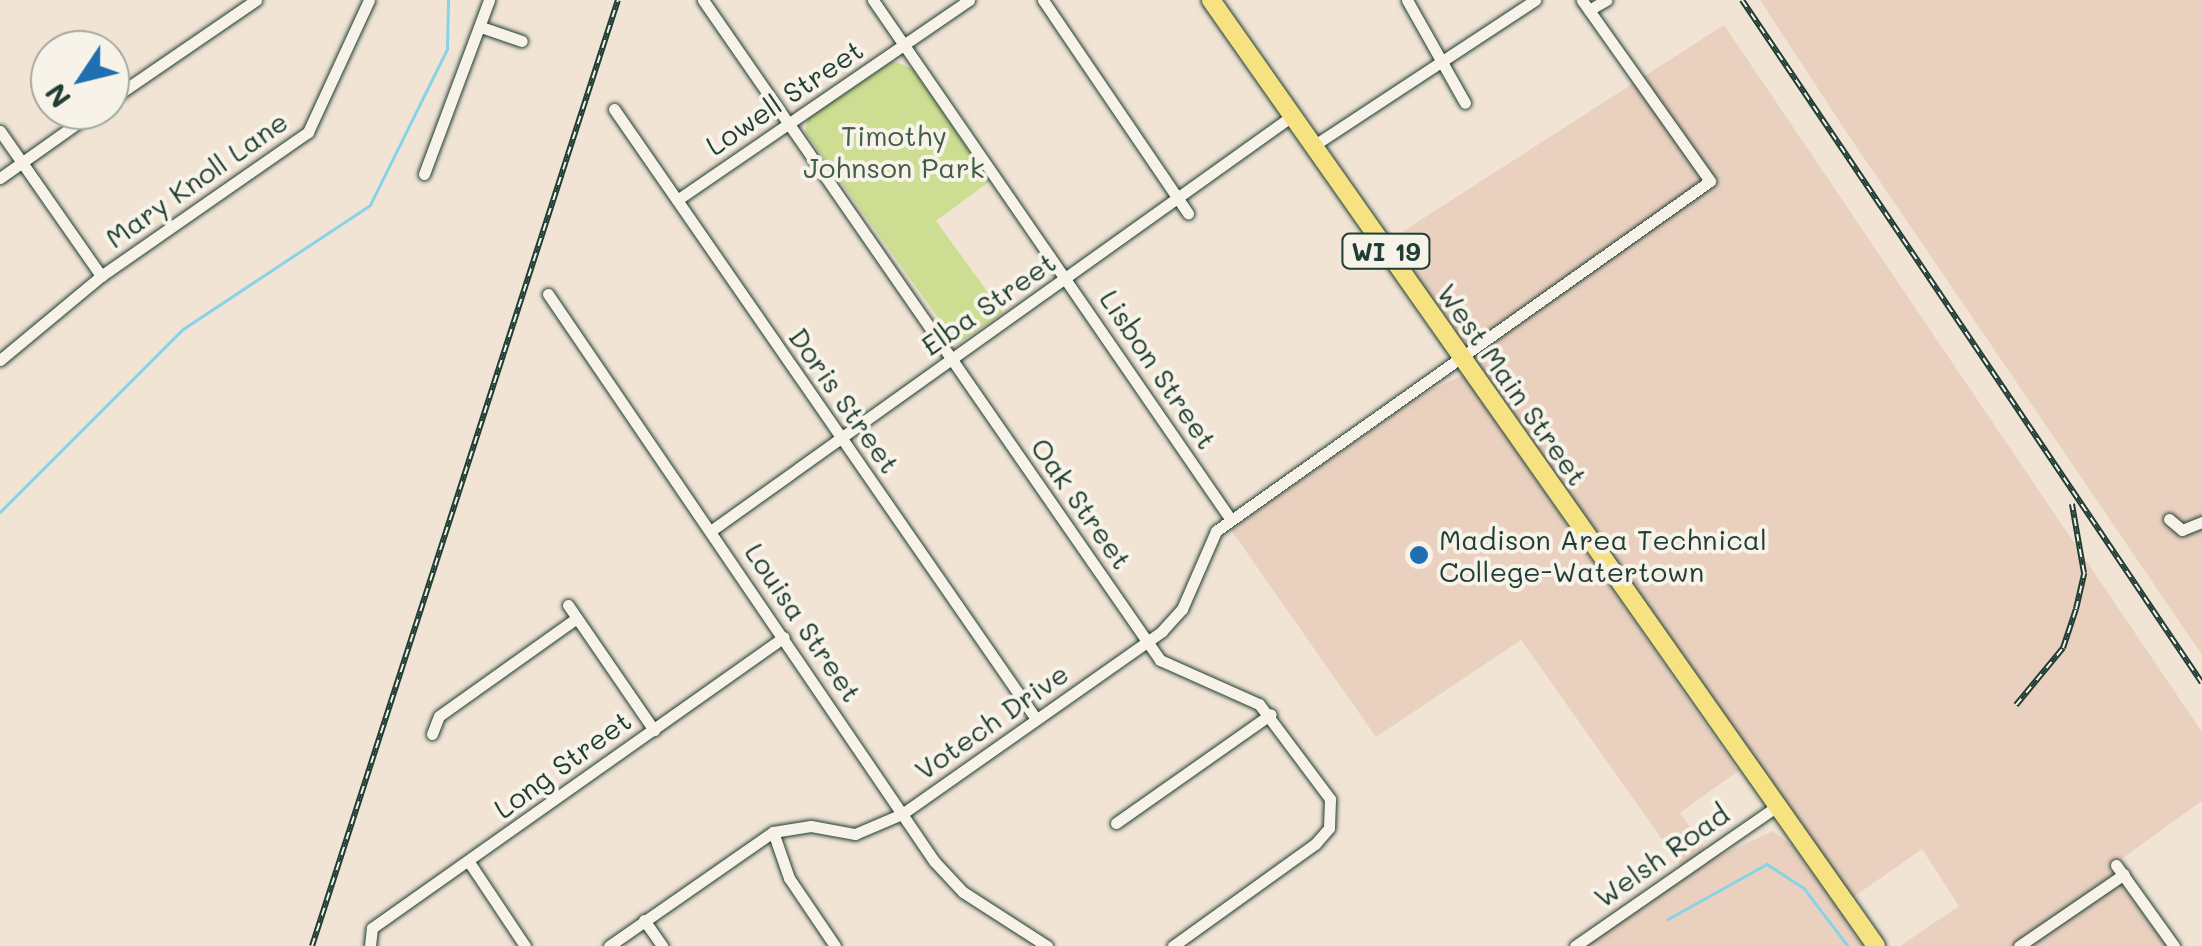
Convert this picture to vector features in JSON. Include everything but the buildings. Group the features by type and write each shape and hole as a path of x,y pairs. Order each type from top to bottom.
{"main road":[{"name":"West Main Street","path":"1211,0 1876,946"}],"street":[{"path":"130,86 256,0"},
{"name":"Mary Knoll Lane","path":"0,360 101,276 308,132 369,0"},
{"path":"424,174 489,0"},
{"name":"Oak Street","path":"703,0 1146,640 1170,668 1249,696 1271,714 1330,799 1329,828 1174,946"},
{"name":"Lisbon Street","path":"873,0 1232,520"},
{"name":"Lowell Street","path":"677,200 969,0"},
{"path":"1043,0 1188,213"},
{"path":"1408,0 1445,58 1465,103"},
{"path":"1313,146 1535,0"},
{"path":"1585,5 1606,0"},
{"name":"Votech Drive","path":"608,946 773,832 811,826 855,834 902,814 1146,640 1182,609 1208,539 1232,520 1710,182 1585,5"},
{"path":"480,27 522,41"},
{"name":"Doris Street","path":"614,108 1036,719"},
{"name":"Elba Street","path":"712,530 1292,116"},
{"path":"0,178 67,130"},
{"path":"0,132 101,276"},
{"name":"Louisa Street","path":"548,294 946,877 1047,946"},
{"path":"2169,520 2182,530 2202,522"},
{"path":"568,604 654,730"},
{"path":"432,734 439,716 577,618"},
{"name":"Long Street","path":"370,946 369,932 784,637"},
{"path":"1116,824 1271,714"},
{"name":"Welsh Road","path":"1574,946 1777,806"},
{"path":"773,832 788,878 834,946"},
{"path":"469,862 525,946"},
{"path":"2019,946 2120,869 2174,946"},
{"path":"644,920 662,946"}],"shaded area":[{"path":"1760,0 2202,0 2202,655 1847,133"},
{"path":"1724,25 2202,732 2202,801 2109,868 2167,946 1900,946 1959,906 1922,849 1852,898 1391,239"},
{"name":"Madison Area Technical College-Watertown","path":"1463,375 1738,771 1680,813 1712,859 1773,831 1792,845 1863,946 1584,946 1686,873 1521,640 1376,737 1231,530 1421,395"}],"green space":[{"name":"Timothy Johnson Park","path":"893,61 913,69 990,181 936,221 1003,313 957,344 805,132 808,118"}],"waterway":[{"path":"0,512 183,329 370,205 447,49 448,0"},
{"path":"1668,919 1767,864 1804,888 1848,946"}],"railway":[{"path":"312,946 618,0"},
{"path":"1742,0 2202,683"},
{"path":"2016,705 2063,648 2076,609 2084,573 2072,504"}],"place":[{"name":"Madison Area Technical College-Watertown","path":"1419,555"}]}
